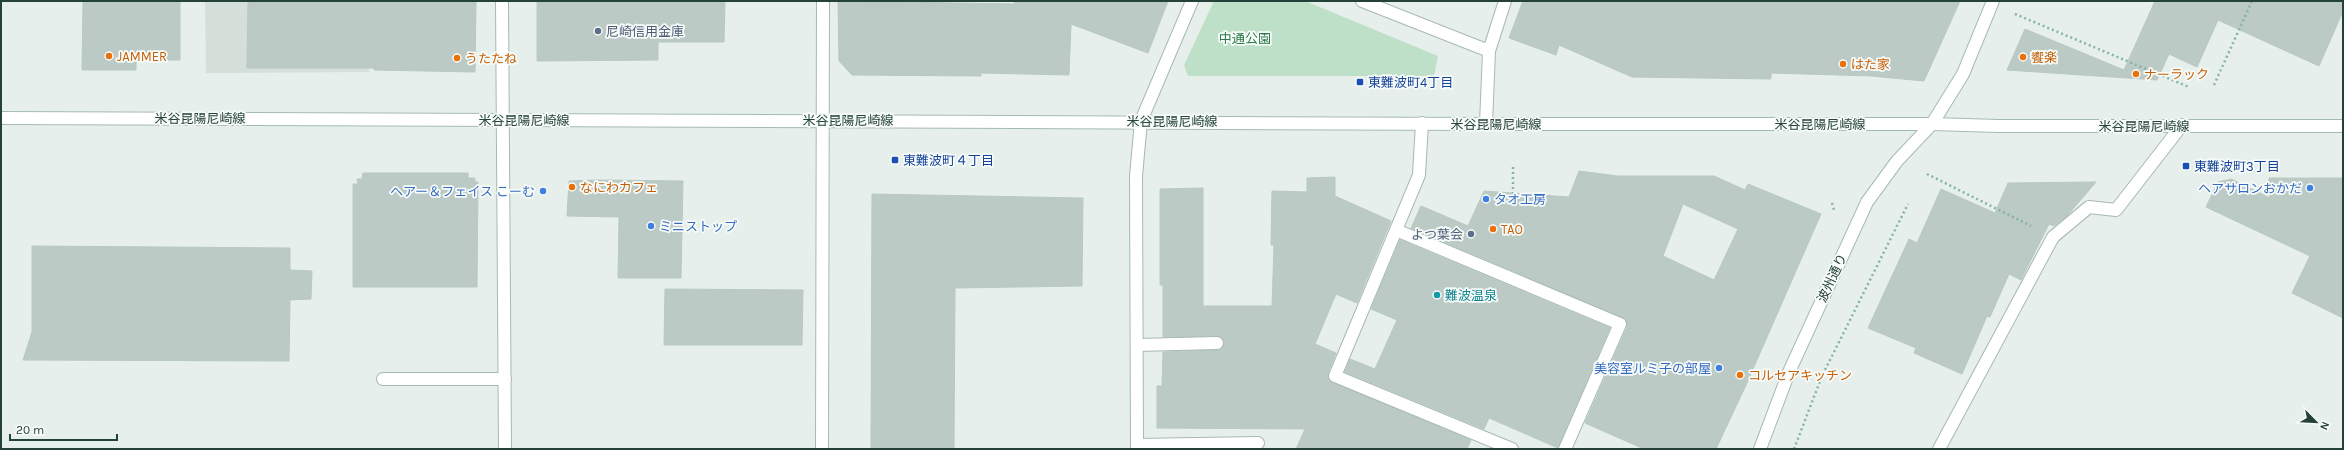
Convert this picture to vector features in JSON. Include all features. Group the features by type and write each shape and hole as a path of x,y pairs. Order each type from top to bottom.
{"street":[{"path":"502,1 505,449"},
{"path":"822,449 823,1"},
{"path":"1192,1 1141,121 1136,176 1137,447 1258,443"},
{"path":"1362,1 1489,51"},
{"path":"1486,124 1489,51 1505,1"},
{"name":"波州通り","path":"1760,449 1789,372 1867,202 1897,161 1932,124 1963,74 1993,1"},
{"name":"米谷昆陽尼崎線","path":"1,118 2343,126"},
{"path":"1422,123 1419,175 1335,376 1512,449"},
{"path":"1939,449 2053,237 2089,207 2116,210 2182,125"},
{"path":"1396,230 1620,324 1565,449"},
{"path":"1137,345 1217,343"},
{"path":"383,380 505,379"}],"path":[{"path":"2214,85 2252,1"},
{"path":"2011,12 2189,87"},
{"path":"1513,166 1513,199"},
{"path":"1927,174 2053,237"},
{"path":"1794,449 1822,376 1908,204"}],"shaded area":[{"path":"205,1 370,1 369,72 206,73"}],"green space":[{"name":"中通公園","path":"1214,1 1305,1 1438,56 1434,76 1188,76 1184,65"}],"building":[{"path":"83,1 180,1 180,60 136,60 136,70 82,70"},
{"path":"248,1 476,1 475,72 374,70 374,68 247,68"},
{"name":"尼崎信用金庫","path":"537,1 725,1 724,42 658,42 658,60 537,61"},
{"path":"838,1 1014,4 1015,1 1168,1 1148,53 1071,24 1069,75 981,73 981,76 852,75 839,61"},
{"path":"1523,1 1960,1 1924,81 1871,76 1771,73 1771,79 1632,77 1559,45 1556,55 1509,38"},
{"path":"2155,1 2343,1 2343,11 2319,66 2218,20 2197,67 2169,54 2157,80 2007,70 2025,29 2124,70"},
{"path":"1579,171 1617,176 1714,176 1745,190 1748,184 1821,214 1746,385 1716,449 1644,449 1585,423 1627,327 1626,319 1411,228 1421,206 1468,226 1484,191 1569,197","holes":["1683,204 1738,229 1714,280 1663,256"]},
{"path":"363,173 468,173 468,178 475,178 475,182 478,182 477,287 353,287 353,184 358,184 357,179 362,179"},
{"path":"1335,177 1335,196 1391,221 1357,303 1336,294 1315,344 1336,353 1328,373 1329,380 1471,440 1467,449 1296,449 1305,429 1157,428 1157,386 1162,386 1163,352 1217,350 1221,349 1224,343 1223,339 1217,336 1163,337 1163,285 1160,285 1160,189 1203,188 1203,306 1272,306 1274,245 1271,245 1272,191 1307,192 1307,178"},
{"path":"2269,178 2343,178 2343,318 2292,293 2310,256 2206,207 2218,182 2231,179 2270,198"},
{"name":"ミニストップ","path":"569,181 683,181 681,278 618,278 619,217 567,216"},
{"path":"2096,182 2067,216 2054,226 2049,224 2021,280 2009,274 1990,317 1987,316 1962,374 1914,353 1916,348 1868,328 1909,239 1917,243 1941,189 1995,213 2008,183"},
{"path":"872,194 1083,198 1082,286 955,288 954,449 871,449"},
{"path":"1400,240 1610,328 1558,448 1489,418 1484,429 1345,372 1350,359 1375,369 1397,320 1371,309"},
{"path":"32,246 290,248 290,270 312,271 311,299 290,300 289,361 23,360 32,332"},
{"path":"665,289 803,290 802,345 664,345"}],"place":[{"name":"尼崎信用金庫","path":"598,31"},
{"name":"JAMMER","path":"109,56"},
{"name":"饗楽","path":"2023,57"},
{"name":"うたたね","path":"457,58"},
{"name":"はた家","path":"1843,64"},
{"name":"ナーラック","path":"2136,74"},
{"name":"東難波町4丁目","path":"1360,82"},
{"name":"東難波町４丁目","path":"895,160"},
{"name":"東難波町3丁目","path":"2186,166"},
{"name":"なにわカフェ","path":"572,187"},
{"name":"ヘアサロンおかだ","path":"2310,188"},
{"name":"ヘアー＆フェイス こーむ","path":"543,191"},
{"name":"タオ工房","path":"1486,199"},
{"name":"ミニストップ","path":"651,226"},
{"name":"TAO","path":"1493,229"},
{"name":"よつ葉会","path":"1471,234"},
{"name":"難波温泉","path":"1437,295"},
{"name":"美容室ルミ子の部屋","path":"1719,368"},
{"name":"コルセアキッチン","path":"1740,375"}]}
